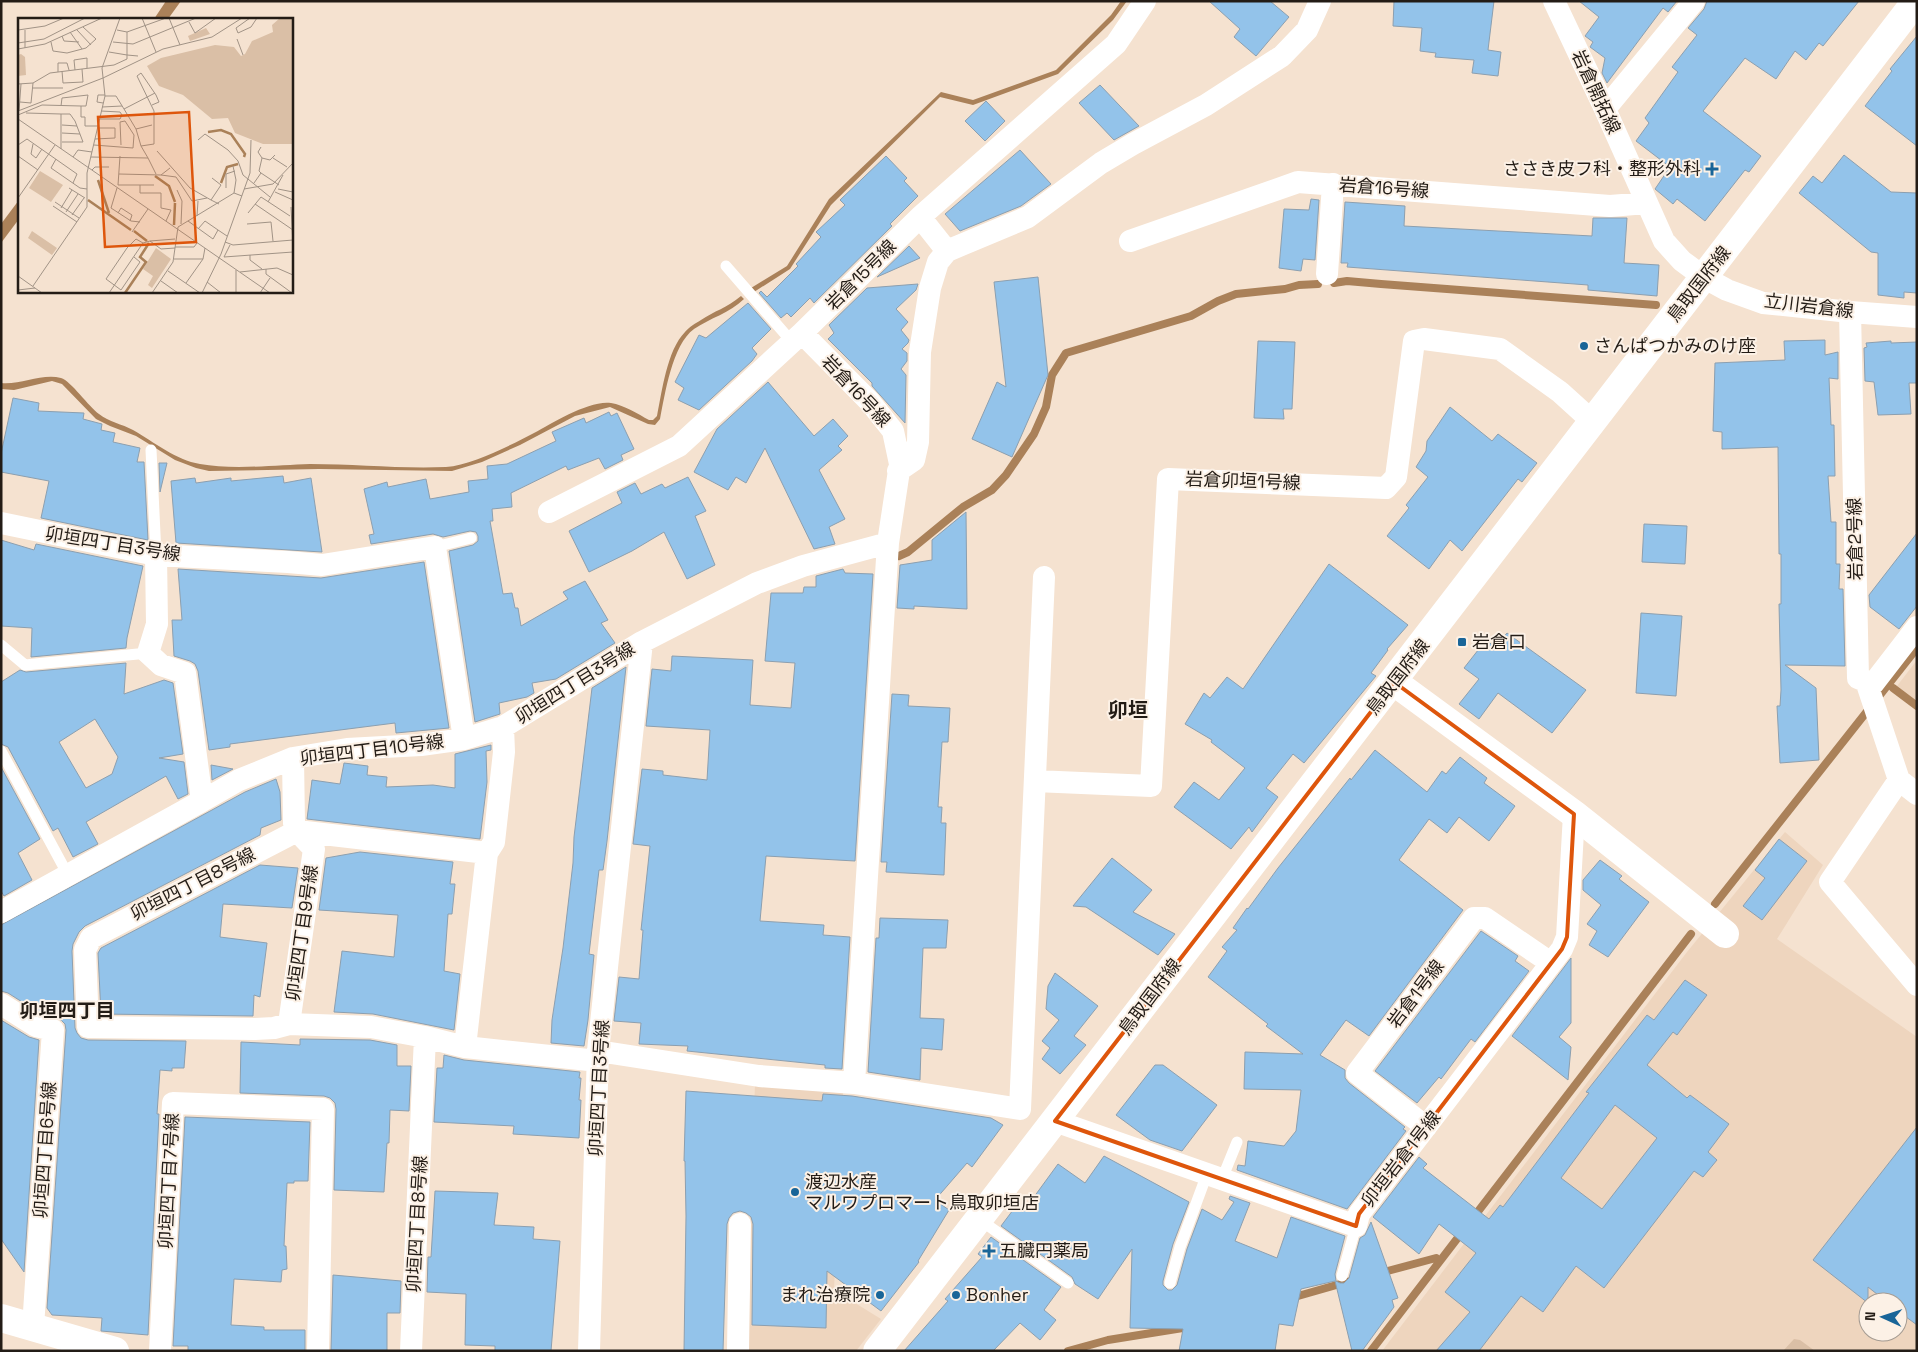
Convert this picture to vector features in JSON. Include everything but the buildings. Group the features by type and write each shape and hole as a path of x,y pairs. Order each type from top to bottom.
{"main road":[{"name":"鳥取国府線","path":"877,1351 1279,828 1394,682 1592,421 1705,278 1916,1"},
{"path":"1394,682 1574,814 1725,934"},
{"path":"1,1318 115,1351"}],"street":[{"name":"岩倉15号線","path":"549,512 679,446 797,338 920,217 1116,44 1145,1"},
{"path":"898,471 914,460 918,442 921,343 930,288 938,262 947,250 1028,217 1101,163 1206,105 1282,56 1307,30 1320,1"},
{"name":"岩倉開拓線","path":"1554,1 1664,241 1682,261 1705,278"},
{"path":"1605,109 1694,1"},
{"name":"岩倉16号線","path":"1130,241 1298,182 1610,206 1647,203"},
{"path":"1327,274 1333,184"},
{"path":"920,217 947,250"},
{"name":"立川岩倉線","path":"1705,278 1727,290 1764,302 1850,312 1917,317"},
{"name":"岩倉2号線","path":"1850,312 1858,678 1866,681"},
{"name":"岩倉16号線","path":"797,338 870,402 893,432 900,464 888,543 854,1083"},
{"name":"岩倉卯垣1号線","path":"1035,781 1151,786 1168,479 1386,488 1396,477 1414,341 1424,339 1500,349 1560,392 1592,421"},
{"name":"卯垣四丁目3号線","path":"1,523 156,554 322,565 435,547"},
{"path":"642,642 756,583 803,566 888,543"},
{"path":"435,547 464,739"},
{"path":"156,554 157,624 148,653 161,665 185,673 202,801"},
{"path":"1,1004 36,1026 53,1030 88,1027 255,1029 274,1028 289,1024 371,1027 426,1037 465,1048 598,1056 759,1076 854,1083 1020,1109 1044,578"},
{"path":"1866,681 1873,684 1917,628"},
{"name":"卯垣四丁目3号線","path":"464,739 503,727 642,642"},
{"name":"卯垣四丁目3号線","path":"589,1351 598,1056 642,642"},
{"path":"1866,681 1899,780 1917,794"},
{"path":"465,1048 486,853 494,842 504,752 503,727"},
{"name":"卯垣四丁目10号線","path":"1,912 239,780 294,758 347,749 421,745 464,739"},
{"path":"294,758 294,823 297,831 486,853"},
{"path":"1899,780 1830,882 1917,985"},
{"name":"卯垣岩倉1号線","path":"1055,1121 1356,1226 1359,1214 1562,949 1567,937 1574,814"},
{"name":"卯垣四丁目9号線","path":"289,1024 314,849 297,831"},
{"name":"卯垣四丁目8号線","path":"88,1027 85,950 91,938 297,831"},
{"name":"岩倉1号線","path":"1426,1127 1357,1073 1474,918 1485,918 1551,964"},
{"name":"卯垣四丁目6号線","path":"33,1328 53,1030"},
{"name":"卯垣四丁目8号線","path":"411,1351 426,1037"},
{"name":"卯垣四丁目7号線","path":"160,1351 173,1103 323,1109 318,1351"},
{"path":"738,1351 740,1224"}],"lane":[{"path":"726,266 797,338"},
{"path":"151,450 156,554"},
{"path":"435,547 472,538"},
{"path":"1,645 25,665 148,653"},
{"path":"1,752 68,875"},
{"path":"1170,1283 1180,1247 1214,1177 1237,1142"},
{"path":"979,1219 1068,1283"},
{"path":"1342,1276 1356,1226"}],"highlighted area":[{"path":"1394,682 1574,814 1567,937 1562,949 1359,1214 1356,1226 1055,1121"}],"shaded area":[{"path":"166,1 181,1 169,18 155,18"},
{"path":"1121,1 1127,1 1113,20 1058,74 973,105 940,97 831,205 790,269 754,292 751,288 787,266 829,199 941,92 973,100 1056,70 1111,15"},
{"path":"18,201 18,220 1,243 1,224"},
{"path":"741,296 744,299 738,304 700,325 686,336 675,358 667,384 660,419 655,425 648,424 610,407 575,416 520,445 482,462 452,471 319,469 209,471 175,460 136,436 96,419 62,384 52,381 14,390 1,389 1,383 46,377 61,378 70,384 103,417 133,430 182,459 200,464 240,467 310,464 446,467 467,463 491,454 571,413 592,405 602,403 616,404 649,420 653,420 657,416 663,384 674,349 679,340 693,325 731,304"},
{"path":"1917,660 1917,701 1897,686"},
{"path":"1785,832 1823,865 1777,939 1917,1037 1917,1351 1382,1351 1687,952"},
{"name":"渡辺水産 マルワプロマート鳥取卯垣店","path":"755,1084 843,1093 834,1290 881,1319 856,1351 746,1351"},
{"path":"1794,1339 1800,1340 1815,1351 1783,1351"}],"waterway":[{"path":"1334,283 1347,281 1656,305"},
{"path":"899,556 908,552 963,507 992,490 1006,475 1034,434 1046,407 1052,375 1066,353 1191,316 1218,301 1236,294 1318,284"},
{"path":"1715,904 1917,648"},
{"path":"1893,688 1917,706"},
{"path":"1473,1218 1691,934"},
{"path":"1371,1351 1463,1231"},
{"path":"1380,1273 1436,1258"},
{"path":"1291,1298 1354,1280"},
{"path":"1068,1351 1108,1340 1189,1327"}],"place":[{"name":"ささき皮フ科・整形外科","path":"1712,169"},
{"name":"さんぱつかみのけ座","path":"1584,346"},
{"name":"岩倉口","path":"1462,642"},
{"name":"渡辺水産 マルワプロマート鳥取卯垣店","path":"795,1192"},
{"name":"五臓円薬局","path":"989,1251"},
{"name":"まれ治療院","path":"880,1295"},
{"name":"Bonher","path":"956,1295"}],"district":[{"name":"卯垣","path":"1128,710"},
{"name":"卯垣四丁目","path":"67,1010"}]}
